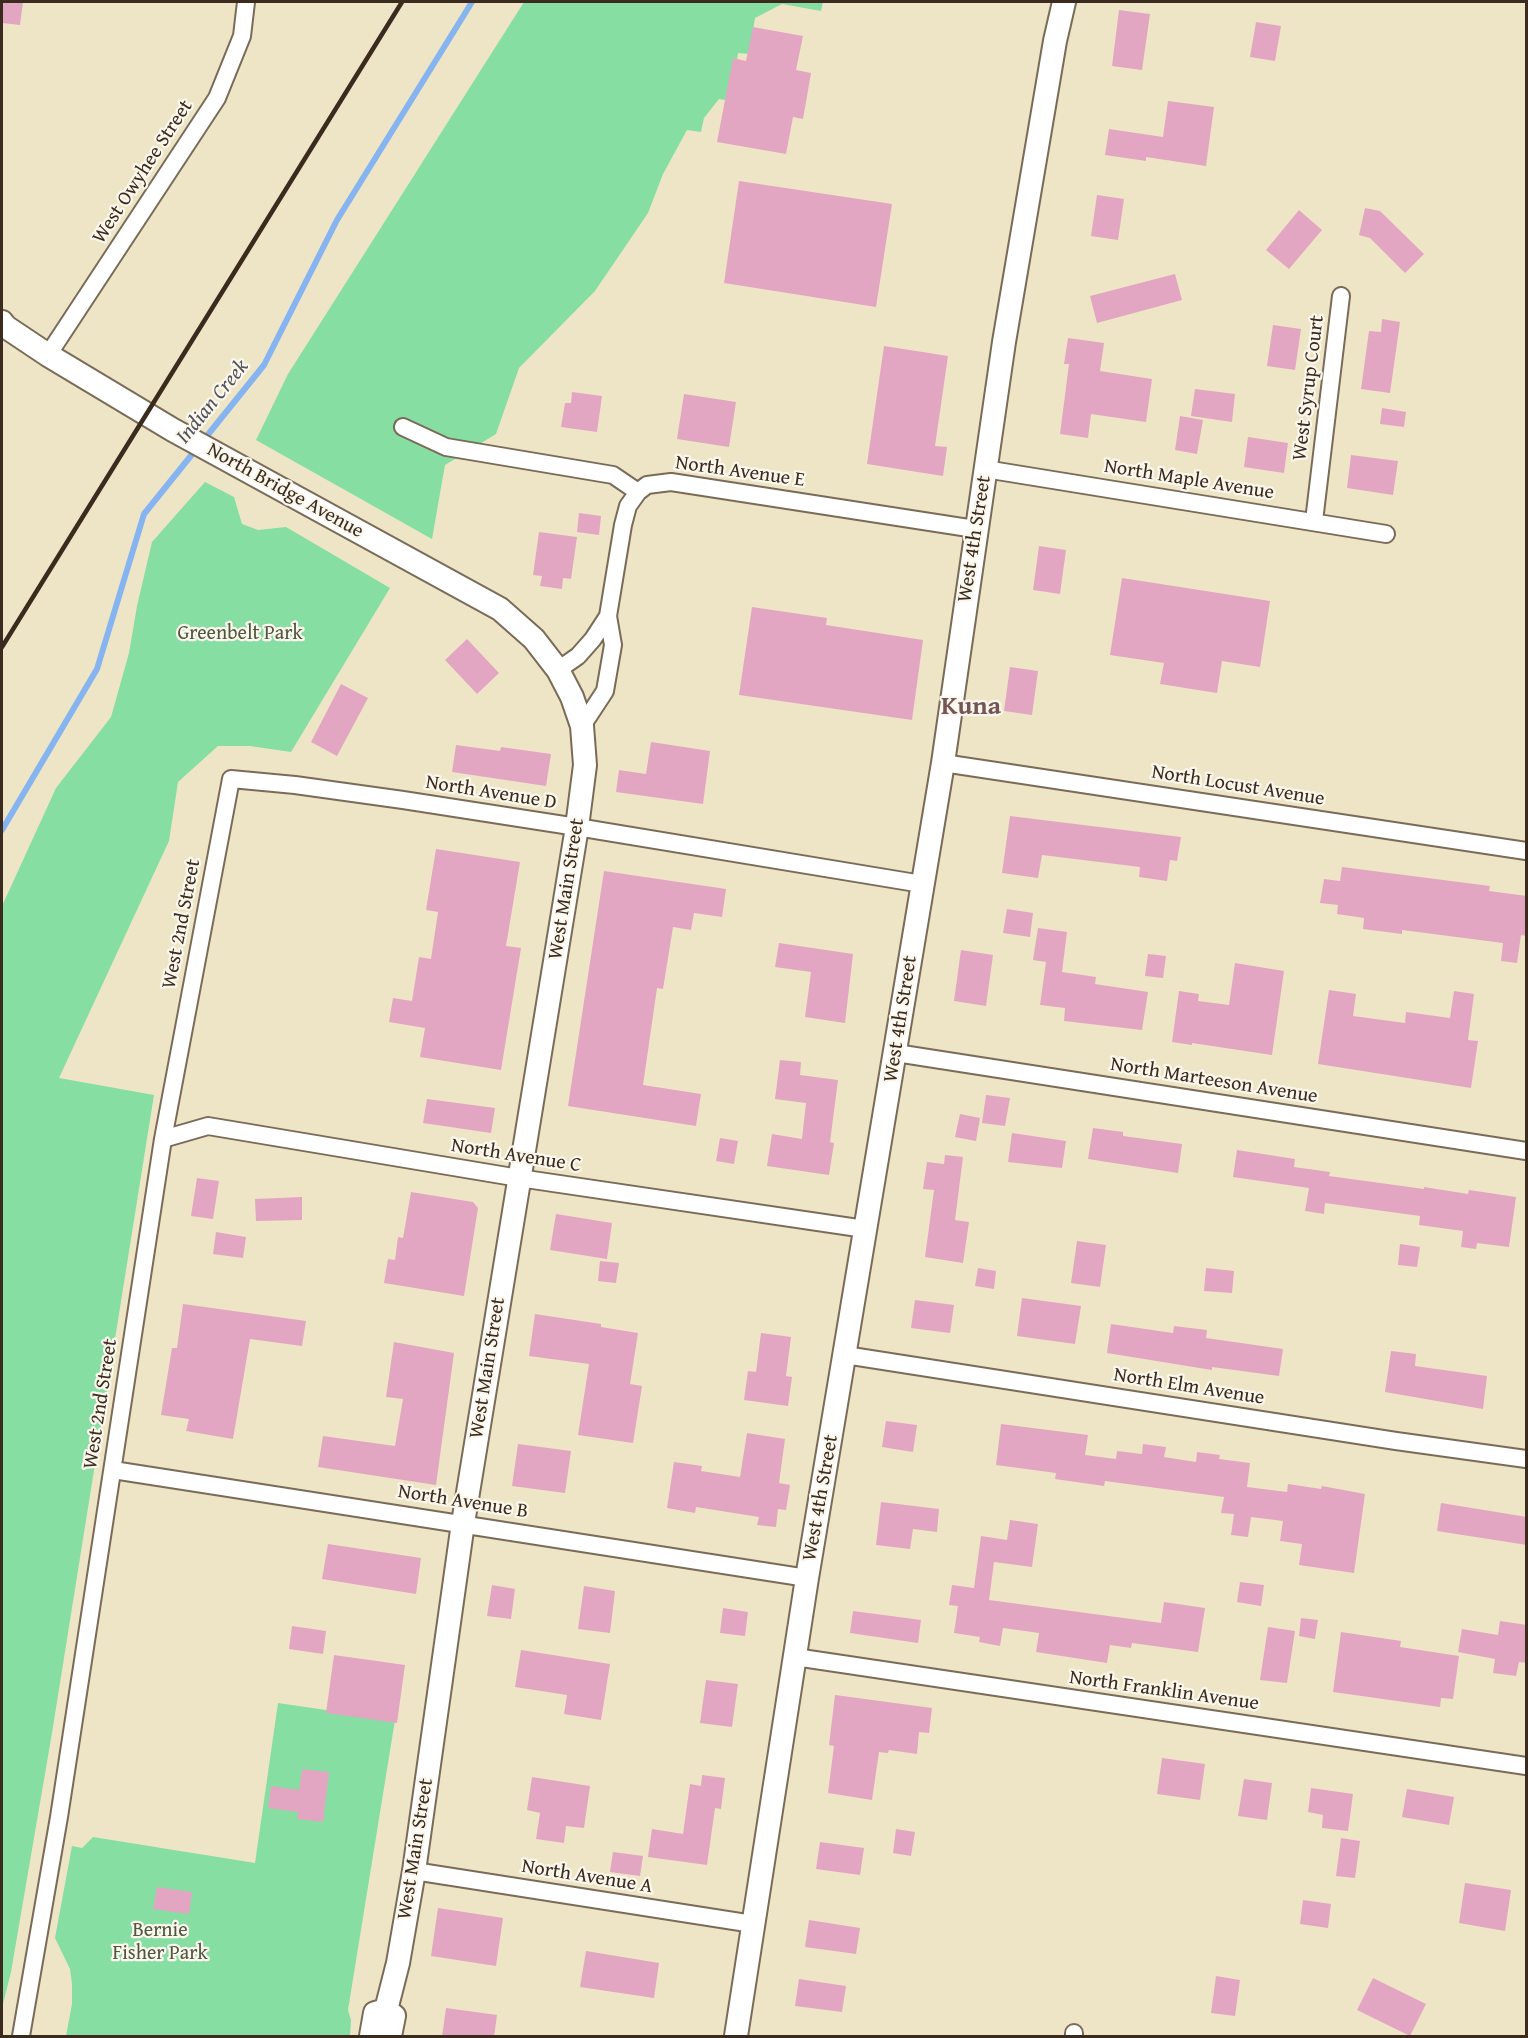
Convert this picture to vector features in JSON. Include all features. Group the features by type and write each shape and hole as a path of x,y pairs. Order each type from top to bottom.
{"main road":[{"name":"West 4th Street","path":"736,2037 807,1578 943,763 975,529 1004,342 1054,41 1064,2"},
{"name":"North Bridge Avenue","path":"2,322 6,327 48,354 173,430 500,609 534,639 558,670"},
{"name":"West Main Street","path":"386,2010 398,1963 414,1871 463,1523 578,827 585,765 582,726 572,697 558,670"},
{"name":"West Main Street","path":"371,2037 375,2013 386,2010"},
{"name":"West Main Street","path":"386,2010 394,2016 390,2037"}],"street":[{"name":"West Owyhee Street","path":"48,354 217,98 242,36 246,2"},
{"name":"West Syrup Court","path":"1314,521 1341,296"},
{"path":"403,427 446,447 613,475 638,492 628,506 623,525 608,616 613,645 605,691 582,726"},
{"name":"North Maple Avenue","path":"985,469 1386,534"},
{"name":"North Avenue E","path":"638,492 647,485 671,482 975,529"},
{"path":"558,670 578,656 608,616"},
{"name":"North Locust Avenue","path":"943,763 1527,851"},
{"name":"North Avenue D","path":"231,779 295,784 578,827 922,884"},
{"name":"West 2nd Street","path":"21,2037 59,1817 163,1139 231,779"},
{"name":"North Marteeson Avenue","path":"896,1053 1527,1151"},
{"name":"North Avenue C","path":"163,1139 208,1126 519,1178 866,1229"},
{"name":"North Elm Avenue","path":"845,1355 1396,1441 1527,1459"},
{"name":"North Avenue B","path":"113,1470 807,1578"},
{"name":"North Franklin Avenue","path":"795,1657 1527,1766"},
{"name":"North Avenue A","path":"414,1871 753,1924"}],"green space":[{"path":"524,2 823,2 821,11 782,4 755,18 749,54 738,53 731,101 719,99 704,118 701,132 687,130 663,174 648,213 595,291 519,368 496,434 445,465 432,539 256,440 288,374"},
{"name":"Greenbelt Park","path":"205,482 234,497 242,524 258,530 286,527 390,588 291,752 250,746 218,746 178,782 169,841 59,1078 154,1095 52,1733 11,1972 2,2008 2,906 56,788 111,717 129,653 152,542"},
{"name":"Bernie Fisher Park","path":"278,1703 395,1720 348,2010 351,2020 350,2036 66,2036 72,2004 72,1984 70,1969 55,1938 72,1846 82,1848 93,1837 255,1863"}],"building":[{"path":"2,2 23,2 20,25 2,23"},
{"path":"1119,10 1150,14 1142,70 1112,66"},
{"path":"1256,22 1281,26 1275,61 1250,57"},
{"path":"753,27 803,36 796,70 811,73 803,119 793,117 786,154 717,142 733,58 746,61"},
{"path":"1168,101 1214,107 1206,166 1146,157 1146,161 1105,155 1109,129 1163,137"},
{"path":"739,181 892,204 876,307 724,283"},
{"path":"1097,195 1124,199 1118,240 1091,236"},
{"path":"1365,208 1380,211 1424,254 1405,273 1370,238 1359,235"},
{"path":"1299,210 1322,230 1289,269 1266,250"},
{"path":"1175,274 1182,300 1097,323 1090,296"},
{"path":"1382,319 1400,322 1390,393 1361,389 1369,331 1381,332"},
{"path":"1273,325 1301,329 1295,370 1267,366"},
{"path":"1068,338 1104,343 1100,371 1152,379 1146,422 1091,414 1088,438 1060,434 1069,364 1064,364"},
{"path":"884,346 948,356 935,446 947,447 943,476 867,464"},
{"path":"1195,389 1235,394 1232,422 1191,416"},
{"path":"572,392 602,396 597,432 561,427 565,403 571,403"},
{"path":"684,394 736,402 729,447 677,439"},
{"path":"1382,408 1406,412 1404,427 1380,424"},
{"path":"1180,416 1203,420 1197,454 1175,450"},
{"path":"1248,437 1288,443 1284,473 1244,467"},
{"path":"1351,455 1398,461 1393,495 1347,488"},
{"path":"579,513 601,516 599,535 577,532"},
{"path":"539,532 577,537 571,579 563,578 562,589 540,586 542,576 533,575"},
{"path":"1039,546 1066,550 1060,594 1033,590"},
{"path":"1122,578 1270,601 1260,667 1222,661 1217,693 1160,684 1164,663 1110,655"},
{"path":"752,607 827,618 826,625 923,640 912,720 739,695"},
{"path":"467,639 499,673 477,694 445,660"},
{"path":"1010,667 1038,671 1032,715 1004,711"},
{"path":"341,684 368,698 337,756 311,742"},
{"path":"651,742 710,751 703,804 616,792 619,770 646,774"},
{"path":"456,745 500,751 501,747 551,754 546,786 452,772"},
{"path":"1010,816 1181,837 1177,861 1170,860 1167,881 1139,877 1140,867 1042,855 1038,878 1002,873"},
{"path":"436,849 520,862 506,946 521,948 501,1070 420,1057 425,1028 389,1022 393,998 412,1001 419,957 431,959 438,912 426,910"},
{"path":"1342,867 1490,886 1489,891 1527,896 1527,936 1521,935 1517,963 1501,961 1503,943 1402,930 1402,934 1363,929 1364,918 1337,914 1338,905 1320,903 1324,879 1340,881"},
{"path":"604,871 726,889 722,917 694,913 691,930 673,927 663,989 657,988 643,1085 701,1094 696,1126 568,1106"},
{"path":"1007,909 1033,913 1030,937 1003,933"},
{"path":"1038,928 1067,932 1062,972 1096,977 1095,984 1148,992 1142,1030 1064,1021 1065,1008 1040,1005 1046,962 1033,960"},
{"path":"779,943 853,954 845,1023 805,1017 811,972 775,967"},
{"path":"961,950 993,955 986,1006 954,1001"},
{"path":"1148,954 1166,956 1163,978 1145,976"},
{"path":"1235,963 1284,971 1272,1055 1172,1042 1179,991 1199,994 1198,1001 1229,1005"},
{"path":"1329,990 1356,994 1353,1016 1405,1023 1406,1012 1450,1018 1454,991 1474,994 1468,1040 1478,1041 1471,1088 1318,1064"},
{"path":"780,1060 801,1062 800,1075 838,1080 830,1142 834,1143 829,1175 767,1166 772,1134 802,1139 806,1103 775,1099"},
{"path":"986,1095 1010,1098 1005,1126 982,1123"},
{"path":"427,1099 495,1108 491,1133 423,1123"},
{"path":"960,1114 980,1118 976,1141 955,1137"},
{"path":"1093,1128 1123,1132 1123,1136 1182,1144 1178,1173 1088,1159"},
{"path":"1012,1133 1066,1141 1062,1168 1008,1162"},
{"path":"720,1138 738,1141 734,1164 716,1161"},
{"path":"1237,1150 1295,1159 1294,1167 1330,1172 1329,1176 1468,1194 1469,1190 1516,1197 1509,1247 1477,1243 1476,1249 1461,1247 1463,1231 1419,1225 1420,1216 1325,1203 1324,1214 1305,1211 1309,1188 1233,1177"},
{"path":"945,1155 963,1157 955,1220 969,1222 963,1263 925,1257 934,1190 923,1189 927,1162 944,1164"},
{"path":"197,1178 219,1181 213,1219 191,1216"},
{"path":"411,1192 473,1202 478,1208 464,1296 384,1283 388,1259 395,1260 398,1237 403,1238"},
{"path":"302,1197 302,1220 256,1221 255,1199"},
{"path":"556,1214 612,1223 607,1259 550,1250"},
{"path":"216,1232 246,1237 243,1258 213,1254"},
{"path":"1077,1241 1106,1245 1100,1287 1071,1283"},
{"path":"1400,1244 1420,1247 1417,1267 1398,1265"},
{"path":"600,1261 619,1263 616,1283 598,1281"},
{"path":"978,1268 996,1271 994,1289 975,1286"},
{"path":"1206,1268 1234,1271 1232,1293 1204,1291"},
{"path":"1022,1298 1081,1306 1075,1344 1017,1336"},
{"path":"915,1300 954,1305 950,1333 911,1328"},
{"path":"183,1304 306,1321 302,1346 250,1339 233,1439 186,1431 189,1419 161,1415 172,1348 177,1348"},
{"path":"535,1314 601,1324 601,1327 638,1333 630,1384 642,1386 633,1443 578,1435 589,1364 529,1356"},
{"path":"1111,1324 1173,1333 1174,1326 1207,1330 1206,1338 1283,1349 1279,1376 1212,1367 1212,1370 1107,1353"},
{"path":"761,1333 791,1337 786,1376 792,1377 788,1406 744,1400 748,1371 756,1372"},
{"path":"394,1342 454,1353 436,1485 318,1467 323,1436 395,1446 403,1399 386,1397"},
{"path":"1391,1351 1416,1354 1415,1366 1487,1376 1483,1409 1385,1392"},
{"path":"886,1421 917,1425 913,1452 882,1447"},
{"path":"1001,1424 1088,1435 1085,1455 1116,1459 1117,1451 1142,1454 1143,1444 1166,1447 1164,1457 1196,1462 1197,1452 1220,1455 1219,1459 1250,1463 1247,1487 1287,1492 1288,1484 1321,1489 1322,1486 1365,1494 1354,1573 1299,1565 1302,1544 1280,1541 1283,1521 1251,1517 1248,1537 1231,1535 1234,1514 1221,1513 1224,1497 1105,1481 1104,1486 1055,1479 1056,1473 996,1465"},
{"path":"747,1433 785,1439 779,1483 790,1485 786,1510 778,1509 776,1527 757,1525 759,1517 696,1507 695,1513 667,1508 674,1462 702,1466 701,1471 740,1477"},
{"path":"518,1444 571,1451 565,1493 512,1486"},
{"path":"881,1502 939,1509 937,1532 913,1529 910,1549 876,1545"},
{"path":"1441,1503 1527,1517 1527,1545 1437,1531"},
{"path":"1010,1520 1038,1524 1032,1567 994,1562 989,1600 1161,1623 1164,1602 1205,1608 1198,1652 1132,1643 1131,1648 1110,1645 1107,1663 1036,1652 1039,1633 1003,1628 1000,1646 979,1642 980,1637 954,1633 958,1606 949,1605 952,1585 974,1588 981,1536 1007,1540"},
{"path":"328,1544 421,1558 416,1594 322,1579"},
{"path":"1240,1582 1264,1585 1261,1606 1237,1602"},
{"path":"492,1585 515,1589 511,1619 487,1616"},
{"path":"584,1586 615,1591 610,1633 578,1629"},
{"path":"723,1608 748,1612 745,1636 720,1633"},
{"path":"853,1611 921,1620 918,1643 850,1633"},
{"path":"1301,1618 1318,1620 1315,1639 1299,1636"},
{"path":"1500,1621 1527,1625 1527,1663 1519,1662 1516,1676 1493,1673 1495,1659 1458,1652 1462,1629 1498,1635"},
{"path":"292,1626 326,1631 323,1654 289,1649"},
{"path":"1268,1627 1295,1631 1287,1683 1260,1680"},
{"path":"1341,1632 1401,1641 1400,1647 1459,1656 1453,1699 1441,1698 1440,1707 1333,1692"},
{"path":"521,1650 610,1664 601,1720 564,1714 567,1695 515,1687"},
{"path":"334,1655 405,1665 397,1723 326,1713"},
{"path":"706,1680 738,1684 732,1727 700,1723"},
{"path":"835,1695 932,1708 929,1733 919,1732 917,1754 889,1750 888,1753 879,1752 872,1800 828,1793 834,1746 829,1745"},
{"path":"1162,1758 1205,1764 1200,1800 1157,1794"},
{"path":"302,1769 329,1772 323,1822 297,1819 298,1812 268,1808 271,1786 299,1790"},
{"path":"702,1775 725,1778 721,1809 715,1808 707,1865 648,1857 652,1829 683,1834 690,1784 701,1786"},
{"path":"532,1777 590,1786 584,1828 566,1826 564,1843 536,1839 540,1813 527,1810"},
{"path":"1244,1779 1272,1783 1267,1820 1238,1816"},
{"path":"1311,1788 1353,1794 1348,1831 1322,1828 1323,1815 1308,1812"},
{"path":"1407,1789 1454,1797 1449,1825 1402,1817"},
{"path":"896,1829 915,1832 911,1856 893,1853"},
{"path":"1341,1838 1360,1841 1355,1878 1336,1876"},
{"path":"820,1842 864,1848 860,1875 816,1869"},
{"path":"613,1852 643,1856 640,1876 610,1872"},
{"path":"1465,1883 1511,1890 1505,1931 1459,1923"},
{"path":"157,1887 192,1892 189,1914 153,1909"},
{"path":"1303,1900 1331,1904 1328,1928 1300,1924"},
{"path":"438,1908 503,1918 496,1966 431,1956"},
{"path":"809,1920 860,1928 856,1954 805,1947"},
{"path":"586,1951 659,1963 654,1998 580,1987"},
{"path":"1216,1976 1240,1980 1235,2016 1211,2013"},
{"path":"1373,1978 1426,2004 1410,2036 1357,2010"},
{"path":"799,1979 846,1986 842,2012 795,2006"},
{"path":"446,2008 497,2015 494,2037 442,2037"}],"waterway":[{"name":"Indian Creek","path":"2,830 97,669 144,514 264,365 337,220 472,2"}],"railway":[{"path":"2,647 402,2"}],"district":[{"name":"Kuna","path":"971,707"}]}
